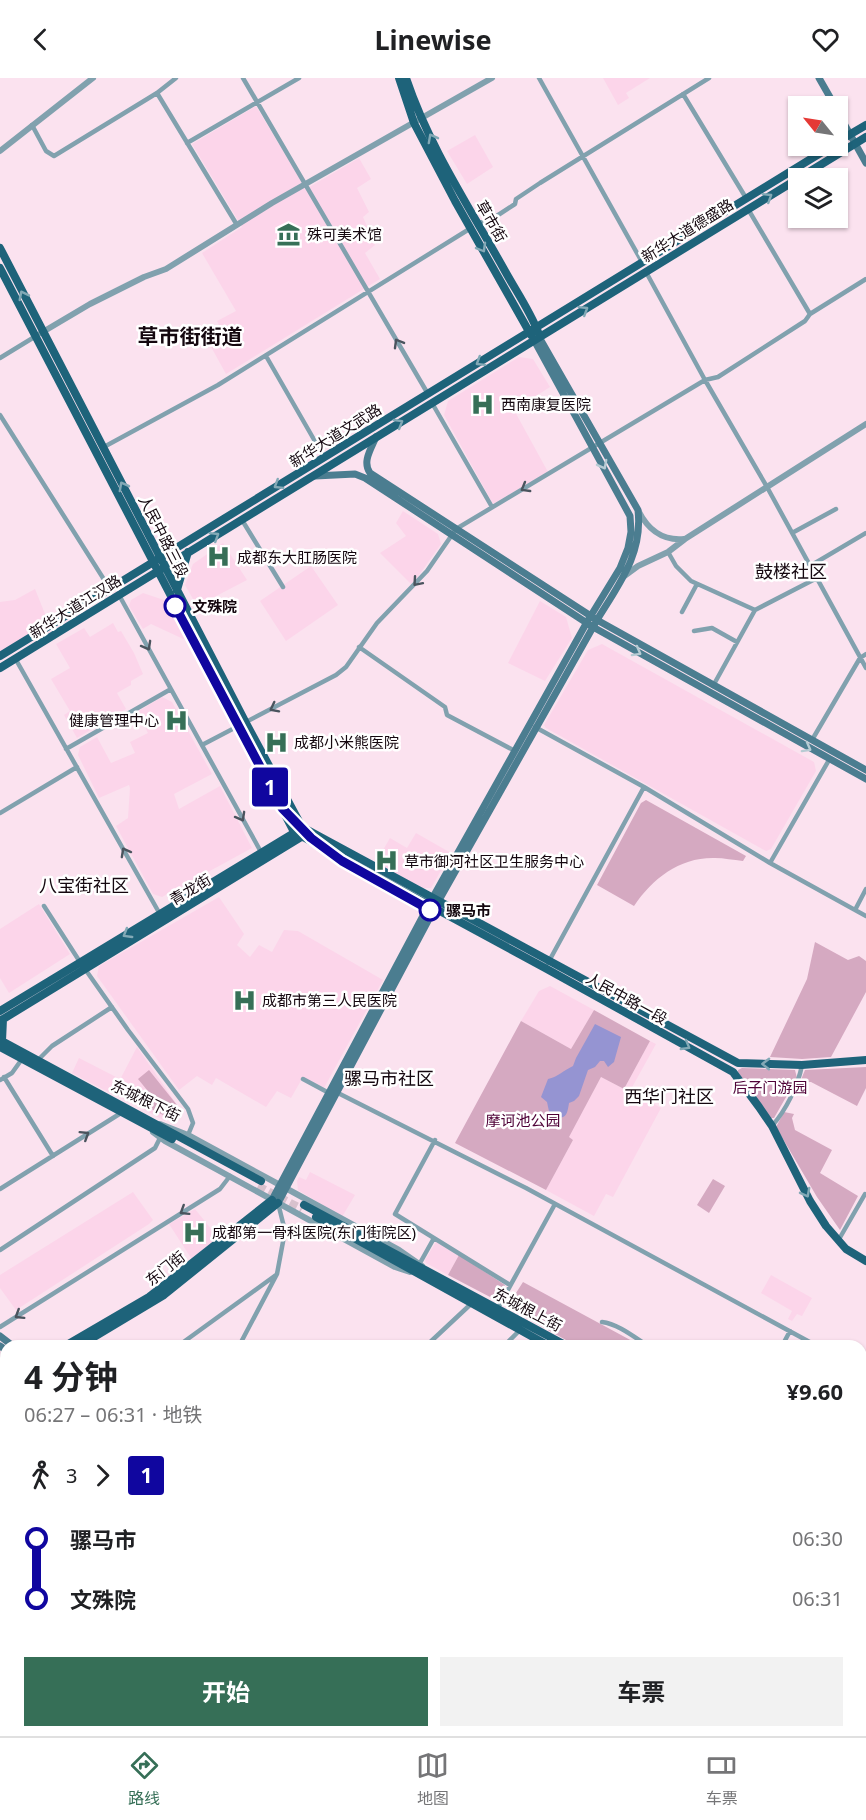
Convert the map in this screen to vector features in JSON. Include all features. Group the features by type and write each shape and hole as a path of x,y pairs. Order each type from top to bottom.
{"main road":[{"path":"399,78 418,120"},
{"path":"406,78 418,120"},
{"path":"819,78 829,96"},
{"name":"草市街","path":"418,120 533,329 536,339"},
{"path":"850,135 866,125"},
{"path":"848,131 866,163"},
{"name":"新华大道德盛路","path":"536,339 866,136"},
{"name":"新华大道德盛路","path":"533,329 815,156"},
{"name":"人民中路三段","path":"0,248 39,334"},
{"name":"人民中路三段","path":"0,268 39,334 242,724 307,834"},
{"name":"新华大道文武路","path":"157,560 533,329"},
{"path":"536,339 597,445 638,510 639,536 635,552 622,579 592,622"},
{"name":"新华大道文武路","path":"162,569 536,339"},
{"path":"376,437 366,459 368,471 454,532"},
{"path":"433,904 592,622 628,548 631,532 630,516 597,445"},
{"path":"312,476 359,475 454,532 592,622 829,760 866,779"},
{"path":"177,590 188,552"},
{"name":"新华大道江汉路","path":"0,656 157,560"},
{"name":"人民中路三段","path":"162,569 177,590 294,832"},
{"name":"新华大道江汉路","path":"0,668 162,569"},
{"path":"592,622 866,770"},
{"path":"275,1202 515,751 533,726"},
{"name":"青龙街","path":"162,917 302,827"},
{"path":"294,832 307,834"},
{"name":"青龙街","path":"1,1017 162,917 307,834"},
{"name":"人民中路一段","path":"307,834 433,904 738,1063 802,1065 866,1060"},
{"name":"人民中路一段","path":"547,964 733,1072 772,1126 810,1201 838,1241 846,1249 866,1261"},
{"path":"1,1017 1,1042"},
{"name":"东城根下街","path":"1,1042 38,1060 148,1123"},
{"name":"东城根下街","path":"1,1042 22,1059 121,1113 148,1123"},
{"path":"733,1072 738,1063"},
{"path":"148,1123 259,1184"},
{"name":"东门街","path":"76,1340 149,1297 275,1202"},
{"name":"东门街","path":"89,1340 164,1295 275,1202"},
{"path":"303,1207 422,1269 474,1300"},
{"name":"东城根上街","path":"474,1300 498,1308 556,1340"},
{"name":"东城根上街","path":"474,1300 519,1331 537,1340"}],"street":[{"path":"0,151 93,78"},
{"path":"32,125 46,151 54,156 157,93 176,78"},
{"path":"243,78 428,394"},
{"path":"187,143 299,78"},
{"path":"0,357 90,304 144,277 166,269 305,184 492,78"},
{"path":"539,78 642,262"},
{"path":"100,450 218,385 475,225 489,221 514,204 516,199 709,78"},
{"path":"157,93 237,225"},
{"path":"683,94 746,198"},
{"path":"748,209 810,314"},
{"path":"646,272 866,668"},
{"path":"202,745 336,675 346,667 377,623 419,580 454,532 705,380 718,376 866,279"},
{"path":"266,356 324,457"},
{"path":"432,403 492,507"},
{"path":"0,415 110,589"},
{"path":"622,579 638,566 668,552 866,424"},
{"path":"792,533 836,509"},
{"path":"638,510 643,520 654,531 669,539 685,539"},
{"path":"242,520 283,587"},
{"path":"810,566 866,533"},
{"path":"668,552 682,573 697,584 755,610"},
{"path":"713,686 755,610 817,578"},
{"path":"682,612 697,584"},
{"path":"119,595 261,852"},
{"path":"694,631 712,628 737,642"},
{"path":"359,647 445,707 447,715 515,751"},
{"path":"812,740 860,658 866,654"},
{"path":"15,658 162,917"},
{"path":"66,749 171,689"},
{"path":"533,726 644,787 770,863 866,916"},
{"path":"770,863 829,760"},
{"path":"0,813 77,767"},
{"path":"547,964 644,787"},
{"path":"855,910 866,889"},
{"path":"44,906 82,966 188,1109 193,1123 188,1135"},
{"path":"38,1060 52,1046 112,1007"},
{"path":"22,1059 12,1072 2,1078 53,1156"},
{"path":"772,1126 800,1077 802,1065"},
{"path":"303,1079 435,1140 806,1340"},
{"path":"0,1189 121,1113"},
{"name":"东城根下街","path":"148,1123 173,1128 188,1135 283,1187 422,1269"},
{"name":"东城根下街","path":"148,1123 160,1138 395,1267 422,1269"},
{"path":"0,1250 155,1148 160,1138"},
{"path":"435,1140 395,1214 510,1285"},
{"path":"0,1327 220,1189 230,1176"},
{"path":"838,1241 865,1194"},
{"path":"242,1340 278,1274 285,1231 275,1202"},
{"path":"498,1308 555,1204"},
{"path":"422,1269 434,1238"},
{"path":"186,1340 278,1274"},
{"path":"432,1340 474,1300"},
{"path":"602,1323 639,1340"},
{"path":"510,1340 519,1331"},
{"path":"785,1340 790,1331"}],"shaded area":[{"path":"603,78 650,78 626,93 629,98 618,105"},
{"path":"256,106 306,189 359,158 371,179 357,188 369,212 363,217 375,245 365,253 380,279 226,374 204,334 219,325 217,321 236,311 202,253 242,227 192,144"},
{"path":"475,135 493,167 467,184 447,151"},
{"path":"519,357 533,359 550,387 514,410 548,472 493,504 444,415 448,401"},
{"path":"403,511 438,534 441,544 411,584 380,553 406,536 396,523"},
{"path":"223,543 247,580 197,606 185,585 193,564"},
{"path":"311,566 338,605 286,641 260,601"},
{"path":"35,589 49,624 0,653 0,602 15,600"},
{"path":"143,593 167,601 192,643 151,624 143,629 129,606 131,600"},
{"path":"540,601 566,617 572,638 545,681 508,663"},
{"path":"113,623 118,632 121,631 134,653 143,674 131,681 131,685 117,693 126,709 77,738 64,715 70,711 51,679 70,668 56,644 84,628 90,637"},
{"path":"602,644 814,762 816,771 771,849 766,851 546,728 544,725 588,650"},
{"path":"162,697 172,702 212,774 174,794 179,809 220,786 252,848 162,897 153,894 116,826 128,818 129,785 99,798 78,755 80,747 97,737 111,763 135,753 130,742 148,733 137,712"},
{"path":"416,833 451,853 431,888 421,888 376,862 390,838 407,848"},
{"name":"成都市第三人民医院","path":"219,897 244,934 237,945 250,957 259,945 272,952 284,930 298,931 383,980 324,1088 303,1077 291,1098 277,1091 266,1107 216,1078 212,1085 197,1076 179,1090 97,976 99,966"},
{"path":"39,904 70,954 9,993 0,978 0,929"},
{"path":"550,986 594,1010 571,1049 521,1021 539,991"},
{"path":"650,1041 656,1044 630,1091 661,1108 613,1197 606,1194 594,1216 546,1190 573,1140 568,1137 601,1077 624,1089"},
{"path":"137,1047 180,1109 165,1121 113,1093"},
{"path":"79,1058 118,1078 110,1093 72,1073"},
{"path":"310,1172 355,1195 342,1217 298,1190 299,1177 306,1180"},
{"path":"133,1192 153,1220 16,1310 0,1288 0,1275"},
{"name":"成都第一骨科医院(东门街院区)","path":"195,1209 220,1240 193,1261 169,1224"},
{"path":"436,1242 459,1255 448,1275 426,1263 425,1260"},
{"path":"771,1275 812,1298 802,1316 797,1314 792,1321 788,1319 792,1311 761,1293"}],"green space":[{"path":"646,800 746,856 743,861 702,859 679,865 659,878 634,906 597,885 641,803"},
{"path":"815,942 848,960 859,956 866,961 866,992 831,1057 802,1059 770,1057 807,979"},
{"name":"摩诃池公园","path":"594,1010 650,1041 624,1089 601,1077 569,1137 573,1140 546,1190 455,1143 521,1021 571,1049"},
{"path":"866,1067 866,1088 857,1106 811,1082 808,1082 806,1086 808,1088 803,1093 799,1091 803,1084 800,1082 805,1070"},
{"name":"后子门游园","path":"742,1068 795,1070 797,1078 774,1118 770,1118 738,1072"},
{"path":"149,1070 177,1105 163,1115 140,1103 147,1090 138,1079"},
{"path":"784,1112 794,1114 792,1118 795,1130 832,1150 820,1173 858,1196 840,1230 817,1197 776,1127"},
{"path":"713,1179 725,1186 709,1213 697,1205"},
{"path":"459,1255 505,1285 500,1294 492,1298 448,1275"},
{"path":"523,1282 630,1340 566,1340 512,1310 509,1304"}],"water":[{"path":"595,1024 621,1037 614,1062 608,1067 604,1061 600,1061 588,1070 579,1096 569,1103 566,1114 559,1118 550,1116 547,1102 541,1097 548,1079 573,1066"}],"tunnel":[{"path":"258,1186 302,1209"}],"metro line":[{"name":"1","path":"175,606 282,808 294,823 342,861 430,910"}],"place":[{"name":"殊可美术馆","path":"289,234"},
{"name":"西南康复医院","path":"483,404"},
{"name":"成都东大肛肠医院","path":"219,557"},
{"name":"文殊院","path":"175,606"},
{"name":"健康管理中心","path":"177,720"},
{"name":"成都小米熊医院","path":"276,742"},
{"name":"草市御河社区卫生服务中心","path":"386,861"},
{"name":"骡马市","path":"430,910"},
{"name":"成都市第三人民医院","path":"244,1000"},
{"name":"成都第一骨科医院(东门街院区)","path":"194,1232"}],"district":[{"name":"草市街街道","path":"190,336"},
{"name":"鼓楼社区","path":"791,571"},
{"name":"八宝街社区","path":"84,885"},
{"name":"骡马市社区","path":"389,1078"},
{"name":"西华门社区","path":"669,1096"}]}
